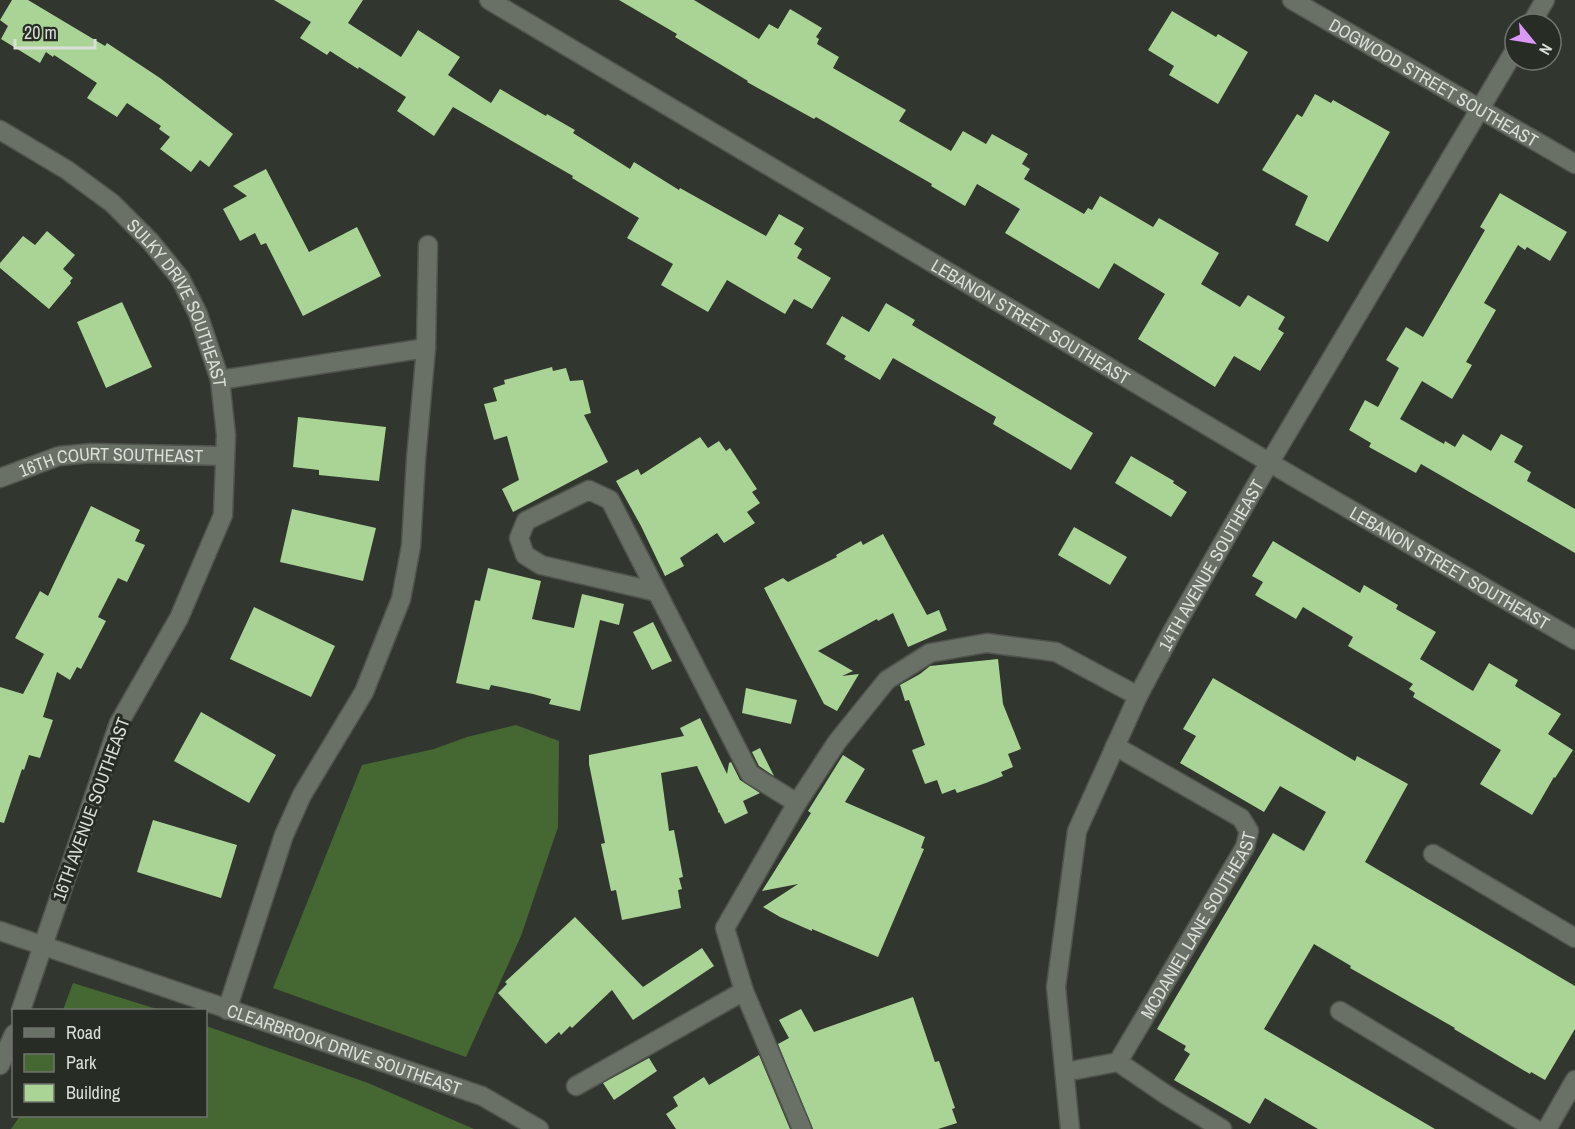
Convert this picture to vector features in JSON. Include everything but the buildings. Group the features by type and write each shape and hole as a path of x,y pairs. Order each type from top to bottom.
{"street":[{"name":"LEBANON STREET SOUTHEAST","path":"489,0 1270,463 1575,640"},
{"name":"DOGWOOD STREET SOUTHEAST","path":"1293,0 1575,164"},
{"name":"14TH AVENUE SOUTHEAST","path":"1070,1129 1056,987 1077,831 1138,696 1179,620 1503,70"},
{"name":"SULKY DRIVE SOUTHEAST","path":"0,130 67,170 112,203 150,241 180,279 198,314 220,380 226,435 223,515 210,546"},
{"path":"227,1010 284,835 302,795 364,692 401,599 411,546 426,348 428,245"},
{"path":"220,380 426,348"},
{"name":"16TH COURT SOUTHEAST","path":"0,478 59,456 91,453 225,456"},
{"path":"657,592 541,565 525,555 519,538 526,521 589,490 610,500 750,774 797,803"},
{"name":"16TH AVENUE SOUTHEAST","path":"22,1009 119,723 179,618 210,546"},
{"path":"802,1129 744,991 725,928 797,803 837,742 887,680 930,653 987,642 1056,652 1138,696"},
{"name":"MCDANIEL LANE SOUTHEAST","path":"1115,746 1241,818 1248,831 1245,848 1118,1062"},
{"path":"1433,854 1575,938"},
{"name":"CLEARBROOK DRIVE SOUTHEAST","path":"0,931 482,1096 539,1129"},
{"path":"576,1086 744,991"},
{"path":"1340,1011 1535,1129"},
{"path":"0,1065 12,1038"},
{"path":"1065,1072 1118,1062 1222,1129"},
{"path":"1547,1129 1575,1080"}],"green space":[{"path":"516,725 559,741 558,827 521,936 466,1057 273,988 362,765 434,749 467,737"},
{"path":"73,983 157,1009 63,1009"},
{"path":"207,1026 368,1083 474,1129 11,1129 19,1117 207,1117"}]}
